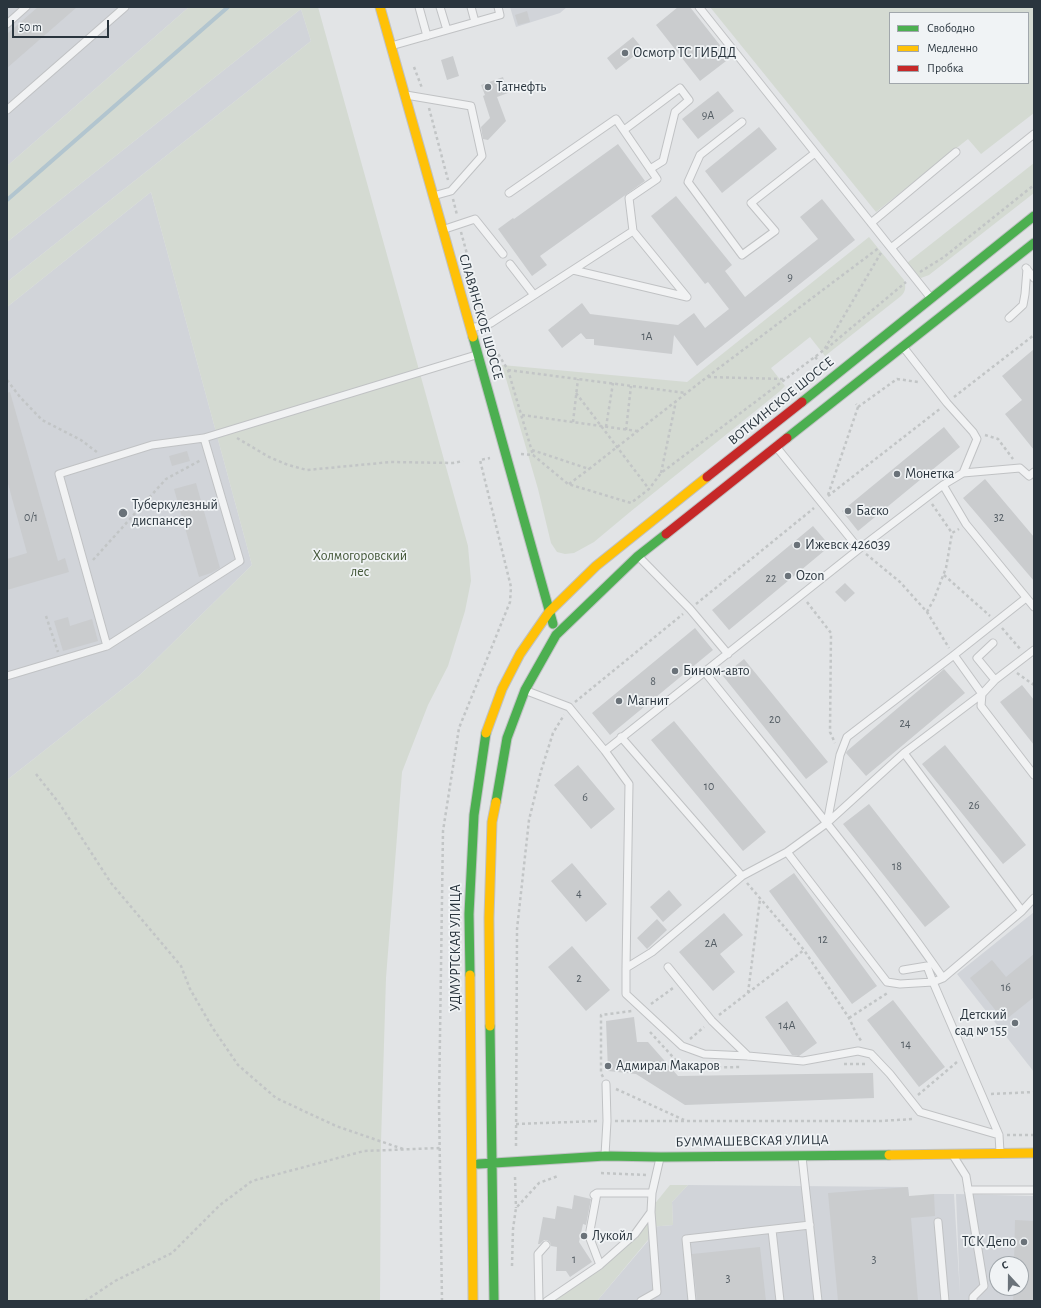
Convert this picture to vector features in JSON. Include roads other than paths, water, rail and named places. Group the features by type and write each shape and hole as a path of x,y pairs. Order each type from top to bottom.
{"main road":[{"name":"СЛАВЯНСКОЕ ШОССЕ","path":"380,7 556,635"},
{"name":"ВОТКИНСКОЕ ШОССЕ","path":"550,612 596,566 1034,216"},
{"path":"556,635 638,556 1034,244"},
{"name":"УДМУРТСКАЯ УЛИЦА","path":"473,1301 484,1277 493,1164 481,1101 469,914 474,816 487,728 502,689 520,654 550,612"},
{"name":"УДМУРТСКАЯ УЛИЦА","path":"494,1301 484,1277 471,1164 481,1101 492,822 507,738 525,690 556,635"},
{"name":"БУММАШЕВСКАЯ УЛИЦА","path":"471,1164 493,1164 605,1156 661,1157 1034,1153"}],"lane":[{"path":"7,24 26,7"},
{"path":"7,110 125,7"},
{"path":"419,7 427,36"},
{"path":"440,7 447,30"},
{"path":"471,7 475,22"},
{"path":"391,46 500,15 498,7"},
{"path":"699,7 888,245 932,298"},
{"path":"624,130 680,88 689,100 675,112 663,161 650,170"},
{"path":"404,94 471,106 482,156 451,191 433,196"},
{"path":"508,193 616,119 657,179 629,198 633,231 687,297 573,270"},
{"path":"742,122 700,155 688,182 742,255 775,232 751,203 815,153"},
{"path":"888,245 1034,134"},
{"path":"871,223 956,152"},
{"path":"442,230 475,219 503,254"},
{"path":"470,328 491,323 633,231"},
{"path":"1016,257 1034,278"},
{"path":"510,264 534,296"},
{"path":"1009,318 1023,305 1027,269"},
{"path":"904,347 947,403 973,432 977,439 963,473"},
{"path":"107,646 59,474 152,445 204,438 477,354"},
{"path":"7,676 107,646 240,561 204,438"},
{"path":"777,447 859,549"},
{"path":"605,751 859,549 943,485 963,473 1020,468 1029,476 1034,472"},
{"path":"943,485 966,524 1034,607"},
{"path":"638,556 690,609 728,654"},
{"path":"827,823 840,755 847,737 1026,598"},
{"path":"993,643 977,658 995,680"},
{"path":"626,968 652,952 742,876 787,852 827,823 904,753 982,694 995,680 1034,650"},
{"path":"954,655 982,694 981,706 1034,775"},
{"path":"704,671 827,823 923,949 943,978"},
{"path":"525,690 569,707 605,751 628,784 626,994 643,1010 682,1046 704,1054 804,1061 858,1051 871,1054 890,1074 920,1112 999,1135"},
{"path":"622,738 742,876"},
{"path":"904,753 1022,911"},
{"path":"787,852 887,982 900,984 933,982 943,978 1022,911 1034,898"},
{"path":"903,970 926,966 999,1135 1000,1153"},
{"path":"668,967 679,983 712,1021 748,1056"},
{"path":"605,1156 607,1121 606,1084"},
{"path":"952,1153 966,1176 984,1286 973,1297 974,1301"},
{"path":"802,1155 818,1301"},
{"path":"640,1301 657,1292 651,1212 652,1192 661,1157"},
{"path":"968,1190 1034,1190"},
{"path":"600,1265 589,1236 594,1196 652,1192"},
{"path":"547,1301 600,1265 635,1234 651,1212"},
{"path":"938,1222 945,1301"},
{"path":"692,1301 686,1239 810,1225"},
{"path":"772,1230 780,1301"},
{"path":"539,1301 538,1254 546,1245"}],"waterway":[{"path":"7,200 228,7"}],"place":[{"name":"Осмотр ТС ГИБДД","path":"625,53"},
{"name":"Татнефть","path":"488,87"},
{"name":"Монетка","path":"897,474"},
{"name":"Баско","path":"848,511"},
{"name":"Туберкулезный диспансер","path":"123,513"},
{"name":"Ижевск 426039","path":"797,545"},
{"name":"Ozon","path":"788,576"},
{"name":"Бином-авто","path":"675,671"},
{"name":"Магнит","path":"619,701"},
{"name":"Детский сад № 155","path":"1015,1023"},
{"name":"Адмирал Макаров","path":"608,1066"},
{"name":"Лукойл","path":"584,1236"},
{"name":"ТСК Депо","path":"1024,1242"}],"park label":[{"name":"Холмогоровский лес","path":"360,564"}]}
